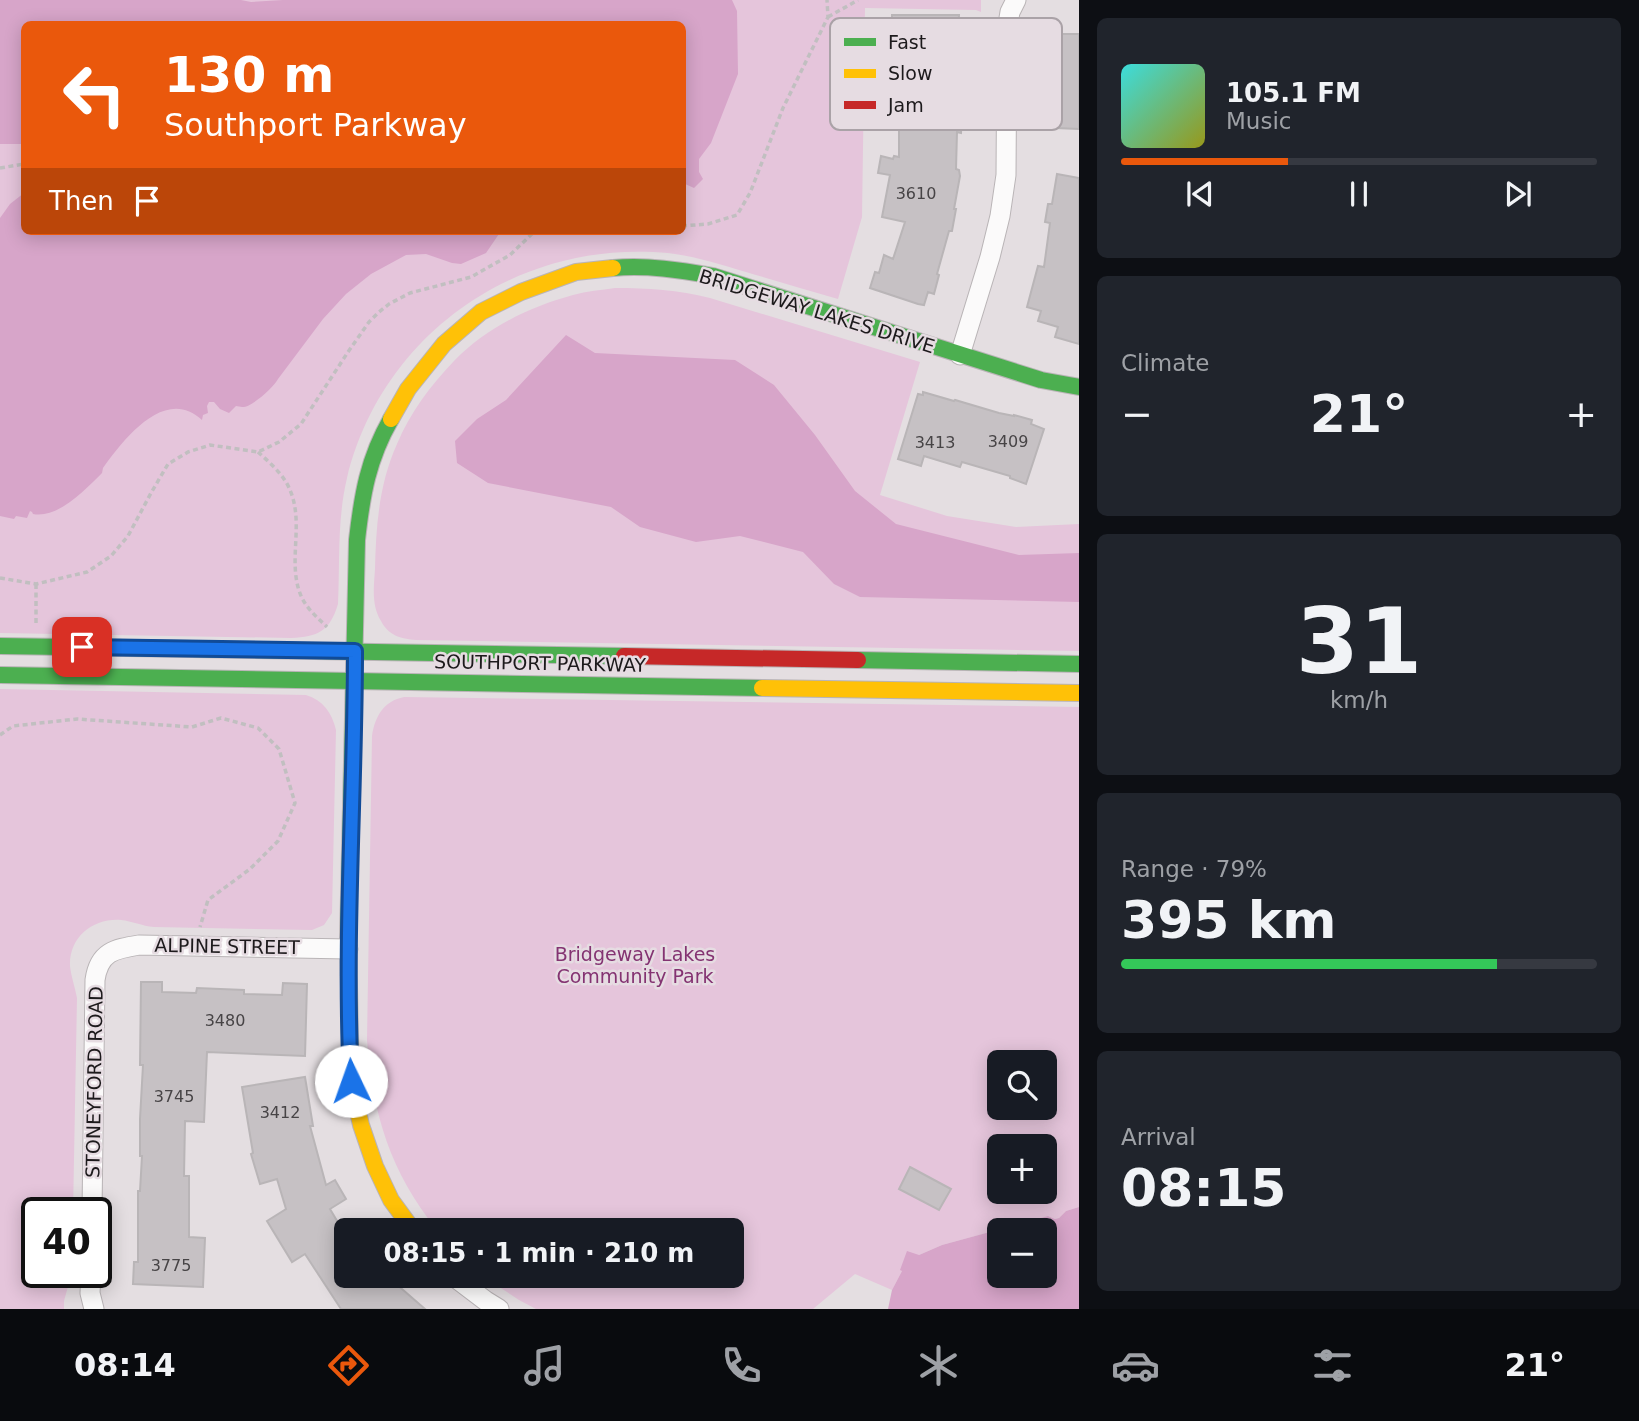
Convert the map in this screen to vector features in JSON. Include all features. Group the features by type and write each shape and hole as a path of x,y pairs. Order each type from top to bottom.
{"street":[{"path":"1009,18 1016,0"},
{"path":"960,355 1000,216 1006,175 1006,130"},
{"name":"BRIDGEWAY LAKES DRIVE","path":"404,1218 391,1200 375,1166 361,1125 351,1081 348,949 357,540 361,500 379,440 408,389 444,344 481,312 521,292 576,272 628,267 674,269 713,276 1041,380 1079,387"},
{"name":"SOUTHPORT PARKWAY","path":"0,646 1079,664"},
{"name":"SOUTHPORT PARKWAY","path":"0,675 1079,693"},
{"name":"ALPINE STREET","path":"107,954 139,945 348,949"},
{"name":"STONEYFORD ROAD","path":"92,1197 95,979 99,964 107,954"},
{"path":"90,1288 94,1309"},
{"path":"468,1288 499,1309"}],"path":[{"path":"686,226 708,224 737,215 750,193 783,108 828,17 827,0"},
{"path":"828,17 858,0"},
{"path":"0,168 21,164"},
{"path":"0,578 36,584 87,572 111,556 128,536 169,464 188,452 210,445 258,452 279,442 301,424 355,342 379,312 410,293 471,276 510,255 531,235"},
{"path":"258,452 290,488 297,518 295,573 298,588 303,600 327,627"},
{"path":"36,584 36,623"},
{"path":"0,735 13,726 77,719 192,727 220,718 258,728 279,749 295,803 278,841 250,869 208,900 194,946"}],"green space":[{"path":"0,0 981,0 981,12 865,8 865,18 830,18 830,130 863,130 862,217 838,299 677,254 600,254 550,265 502,284 459,310 421,343 389,383 364,428 347,478 340,525 338,604 335,613 322,631 291,638 0,633"},
{"path":"615,288 663,290 710,298 920,362 880,495 947,516 1016,527 1079,524 1079,651 416,640 391,633 381,621 374,602 378,521 386,474 414,411 454,361 494,329 524,312 557,300 584,292"},
{"path":"0,689 306,695 317,700 326,708 336,730 332,913 324,925 312,930 154,927 111,920 92,926 78,938 70,966 77,998 73,1197 21,1197 21,1288 68,1288 64,1309 0,1309"},
{"name":"Bridgeway Lakes Community Park","path":"404,697 1079,707 1079,1207 1066,1211 1057,1218 1048,1216 987,1218 987,1233 942,1245 919,1255 902,1271 892,1290 855,1274 813,1309 536,1309 500,1288 744,1288 744,1218 428,1218 421,1208 396,1164 379,1118 367,1040 372,736 375,722 391,702"}],"shaded area":[{"path":"0,0 732,0 737,11 738,74 711,143 699,159 699,172 703,179 694,188 686,184 686,21 21,21 21,144 0,144"},
{"path":"21,195 21,235 498,235 486,253 461,264 426,254 406,255 371,274 346,294 323,319 276,383 256,401 242,407 236,406 229,413 214,402 209,402 208,413 203,415 202,420 188,411 174,409 160,412 133,431 111,456 102,473 71,501 52,512 33,514 30,511 27,518 16,516 14,519 0,516 0,218 10,204"},
{"path":"566,335 595,353 735,360 774,385 815,435 855,491 896,524 1019,555 1079,553 1079,602 860,597 834,584 803,552 740,536 696,542 640,527 611,507 488,483 457,463 455,441 477,419 506,400"},
{"path":"1079,1207 1079,1309 888,1309 892,1290 902,1271 900,1270 907,1251 919,1255 942,1245 987,1233 987,1288 1057,1288 1059,1218 1066,1211"}],"building":[{"path":"892,15 959,15 959,18 892,18"},
{"path":"1062,34 1079,34 1079,129 1062,128"},
{"path":"899,130 961,130 961,133 957,132 956,169 959,170 960,176 952,231 949,231 934,294 928,292 924,305 870,288 875,272 879,273 884,255 893,259 905,222 882,217 890,175 878,173 881,156 893,159 894,156 899,157"},
{"path":"1057,174 1079,178 1079,344 1055,337 1058,327 1038,321 1041,311 1027,307 1038,266 1044,267 1050,223 1045,222 1048,204 1052,204"},
{"path":"923,392 1032,420 1031,424 1044,429 1026,484 1010,476 962,462 960,467 924,456 921,466 898,459 918,394 923,395"},
{"path":"141,982 162,982 162,992 196,993 197,988 244,990 244,994 282,995 283,983 307,984 305,1056 207,1052 204,1122 185,1121 184,1176 189,1176 189,1237 205,1238 203,1287 133,1284 134,1262 138,1262 138,1191 142,1156"},
{"path":"305,1077 313,1126 310,1126 326,1185 335,1180 346,1199 330,1209 335,1218 334,1288 401,1288 425,1309 341,1309 305,1254 292,1262 267,1221 286,1209 277,1179 260,1184 251,1154 253,1153 242,1087"},
{"path":"910,1167 951,1189 939,1210 899,1189"}],"traffic: fast":[{"path":"613,268 638,267 713,276 1041,380 1079,387"},
{"path":"348,940 357,540 367,478 391,419"},
{"path":"0,646 624,656"},
{"path":"858,660 1079,664"},
{"path":"0,675 762,688"}],"traffic: slow":[{"path":"391,419 408,389 444,344 481,312 521,292 576,272 613,268"},
{"path":"762,688 1079,693"},
{"path":"348,940 351,1081 361,1125 375,1166 391,1200 404,1218"}],"traffic: jam":[{"path":"624,656 858,660"}],"route":[{"path":"82,647 355,651 348,949 351,1081"}]}
